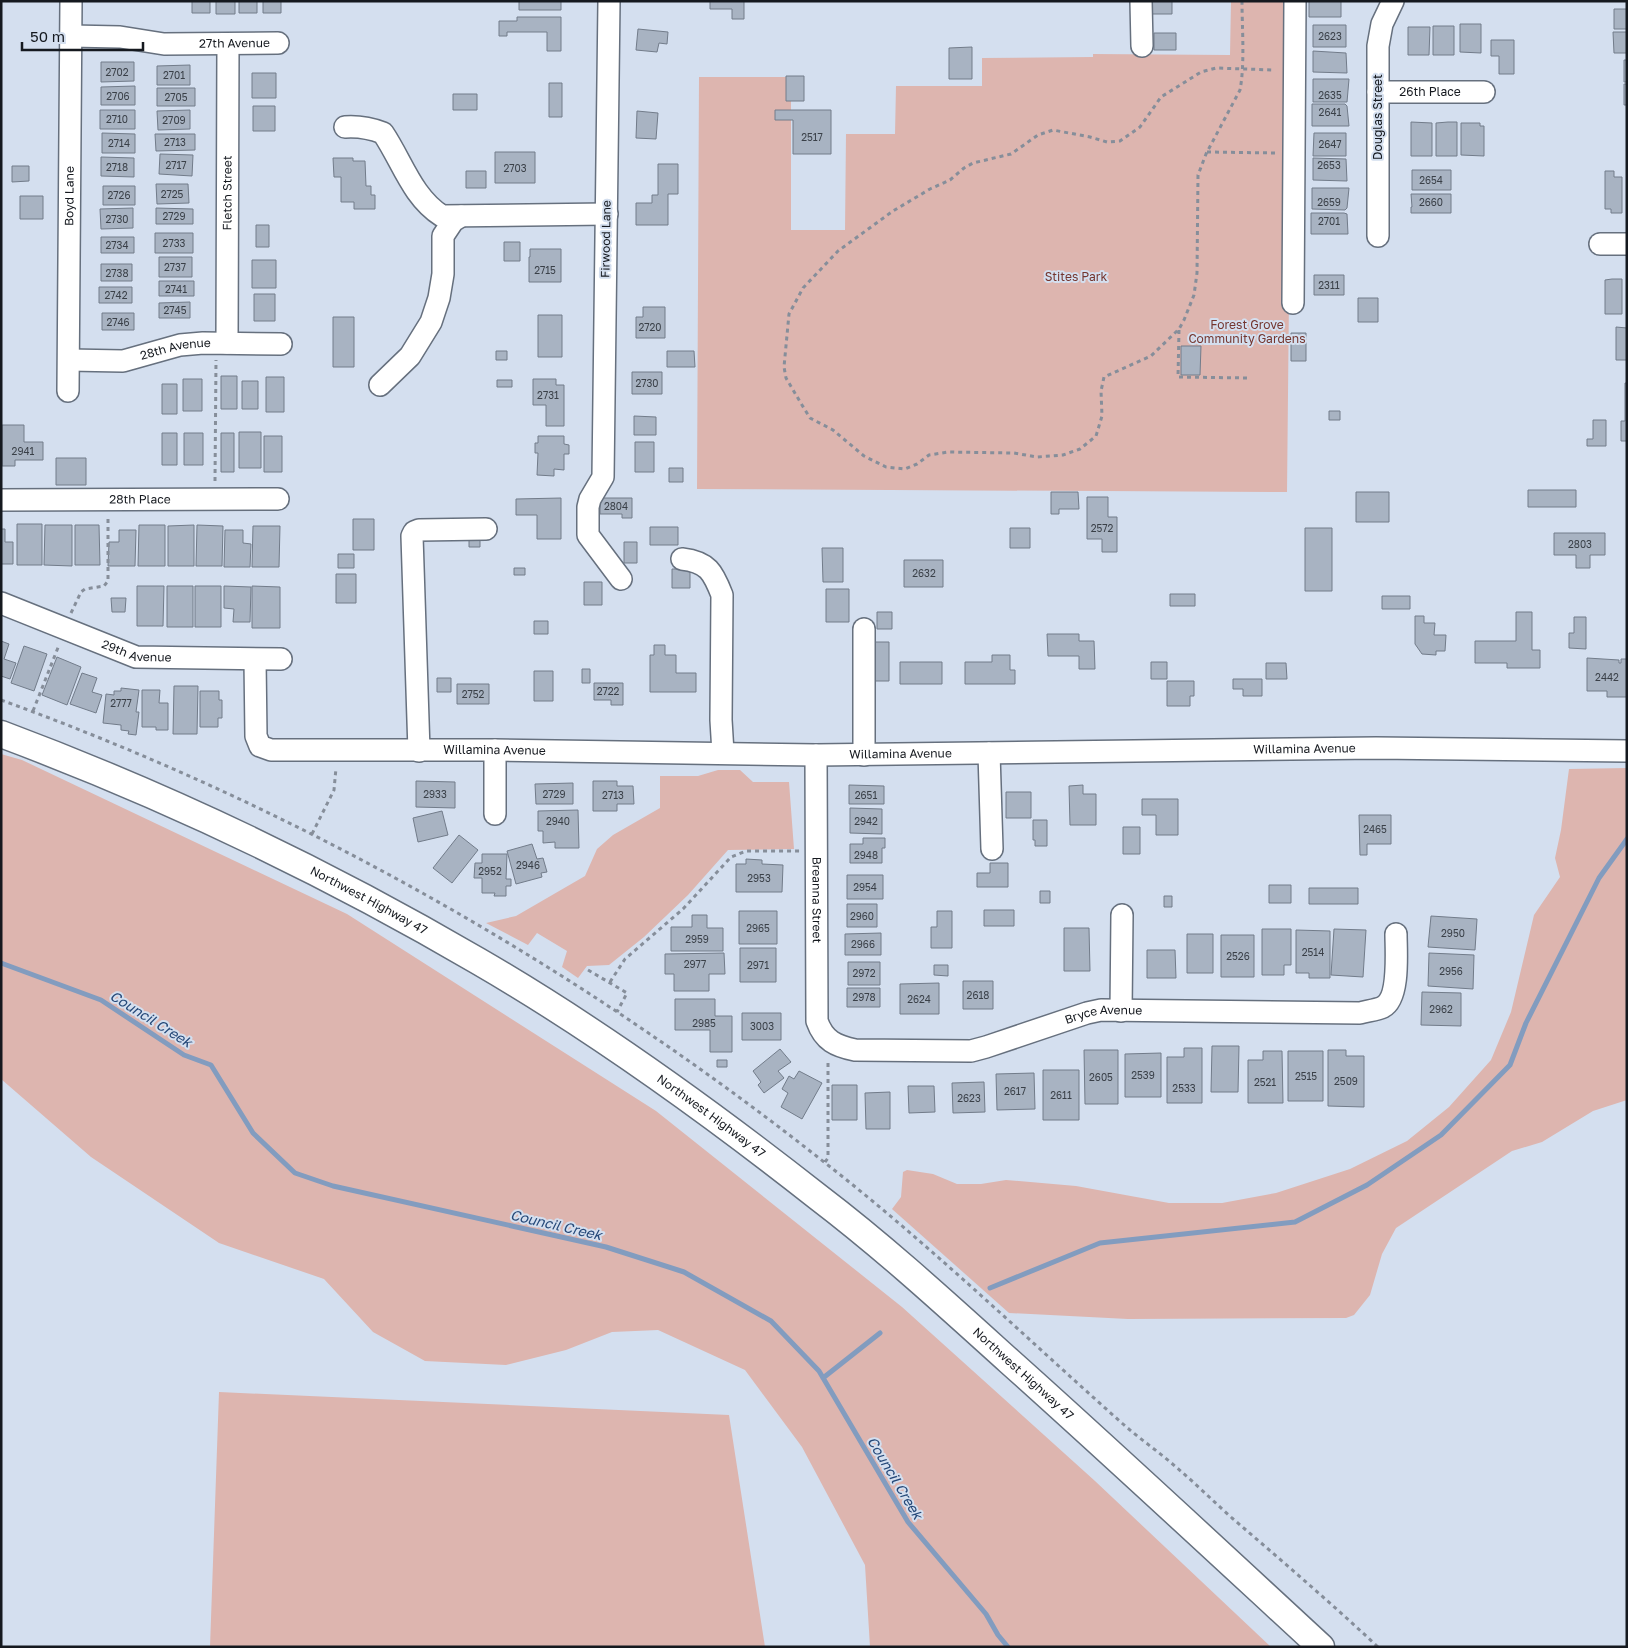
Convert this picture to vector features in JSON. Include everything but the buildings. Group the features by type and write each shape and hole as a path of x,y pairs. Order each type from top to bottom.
{"main road":[{"name":"Northwest Highway 47","path":"1,734 159,798 321,874 382,906 482,963 655,1075 710,1114 819,1197 923,1284 1321,1647"}],"street":[{"name":"Boyd Lane","path":"68,390 71,1"},
{"name":"Firwood Lane","path":"609,1 603,477 590,499 588,507 588,535 621,579"},
{"path":"1141,1 1142,46"},
{"path":"1293,304 1295,1"},
{"name":"Douglas Street","path":"1378,236 1379,38 1382,24 1393,1"},
{"name":"27th Avenue","path":"71,36 110,36 164,44 278,43"},
{"name":"Fletch Street","path":"222,343 228,44"},
{"name":"26th Place","path":"1378,92 1484,92"},
{"path":"346,127 372,128 383,133 422,199 442,216 607,214"},
{"path":"380,385 410,356 431,322 439,298 443,274 443,236 453,221 461,216"},
{"path":"1600,244 1627,244"},
{"name":"28th Avenue","path":"69,360 123,361 180,345 222,343 281,344"},
{"name":"28th Place","path":"1,500 278,499"},
{"path":"419,750 412,536 414,532 419,530 486,529"},
{"path":"682,559 693,560 707,567 716,580 722,596 721,720 723,754"},
{"name":"29th Avenue","path":"1,603 136,657 281,659"},
{"path":"864,629 864,754"},
{"name":"Willamina Avenue","path":"254,660 256,736 260,746 271,750 495,750 816,755 1376,748 1627,751"},
{"path":"495,750 495,814"},
{"path":"989,753 992,849"},
{"name":"Breanna Street","path":"816,755 816,1008 820,1031 829,1042"},
{"path":"1121,1011 1122,915"},
{"name":"Bryce Avenue","path":"829,1042 840,1047 855,1050 971,1051 1101,1010 1360,1013 1384,1006 1391,998 1396,984 1396,934"}],"path":[{"path":"1242,1 1242,70 1241,82 1236,98 1207,152 1198,175 1196,281 1188,312 1180,329 1151,356 1104,377 1101,391 1102,416 1096,436 1080,448 1062,455 1037,457 1014,453 948,452 929,455 917,464 905,469 886,467 864,456 833,430 810,418 786,378 784,367 789,314 803,288 838,251 873,224 930,189 950,180 969,166 1011,154 1045,132 1060,131 1107,142 1120,141 1140,127 1161,97 1192,76 1208,69 1242,70 1274,70"},
{"path":"1207,152 1294,153"},
{"path":"1180,329 1178,377 1248,378"},
{"path":"215,499 222,343"},
{"path":"33,711 81,592 86,589 104,586 108,581 108,500"},
{"path":"312,834 334,790 335,750"},
{"path":"610,982 625,960 683,909 731,857 746,851 816,851"},
{"path":"588,970 628,993 617,1012"},
{"path":"825,1162 828,1158 829,1042"}],"green space":[{"name":"Stites Park","path":"1231,1 1292,1 1287,492 697,489 699,77 791,77 791,230 845,230 846,134 895,134 896,86 982,86 982,58 1093,57 1093,54 1230,55"},
{"path":"1,754 22,760 347,914 656,1111 902,1307 1095,1481 1271,1647 870,1647 865,1565 802,1447 745,1370 658,1330 612,1332 566,1350 506,1365 425,1361 373,1332 324,1279 219,1243 91,1157 1,1079"},
{"path":"1627,768 1627,1100 1593,1111 1542,1142 1512,1151 1396,1228 1382,1254 1370,1295 1354,1315 1346,1318 1128,1319 1009,1313 892,1209 901,1197 903,1172 907,1170 933,1174 957,1184 981,1184 1006,1180 1076,1186 1169,1203 1222,1203 1276,1193 1350,1169 1407,1141 1449,1107 1491,1060 1511,1012 1534,915 1560,877 1555,858 1561,830 1569,769"},
{"path":"718,770 740,770 753,782 789,782 794,849 728,850 688,895 644,937 609,965 587,966 578,978 562,967 567,951 537,933 528,945 486,923 516,916 585,876 597,849 613,835 660,808 660,776 698,776"},
{"path":"219,1392 729,1415 765,1647 210,1647"}],"waterway":[{"path":"990,1288 1100,1243 1295,1222 1367,1185 1441,1135 1510,1065 1526,1023 1599,878 1627,839"},
{"name":"Council Creek","path":"1,963 101,1000 184,1055 211,1065 253,1133 295,1173 333,1186 606,1247 684,1272 771,1321 819,1371 908,1522 986,1614 998,1635 1008,1647"},
{"path":"823,1378 880,1333"}],"park label":[{"name":"Forest Grove Community Gardens","path":"1247,332"}]}
